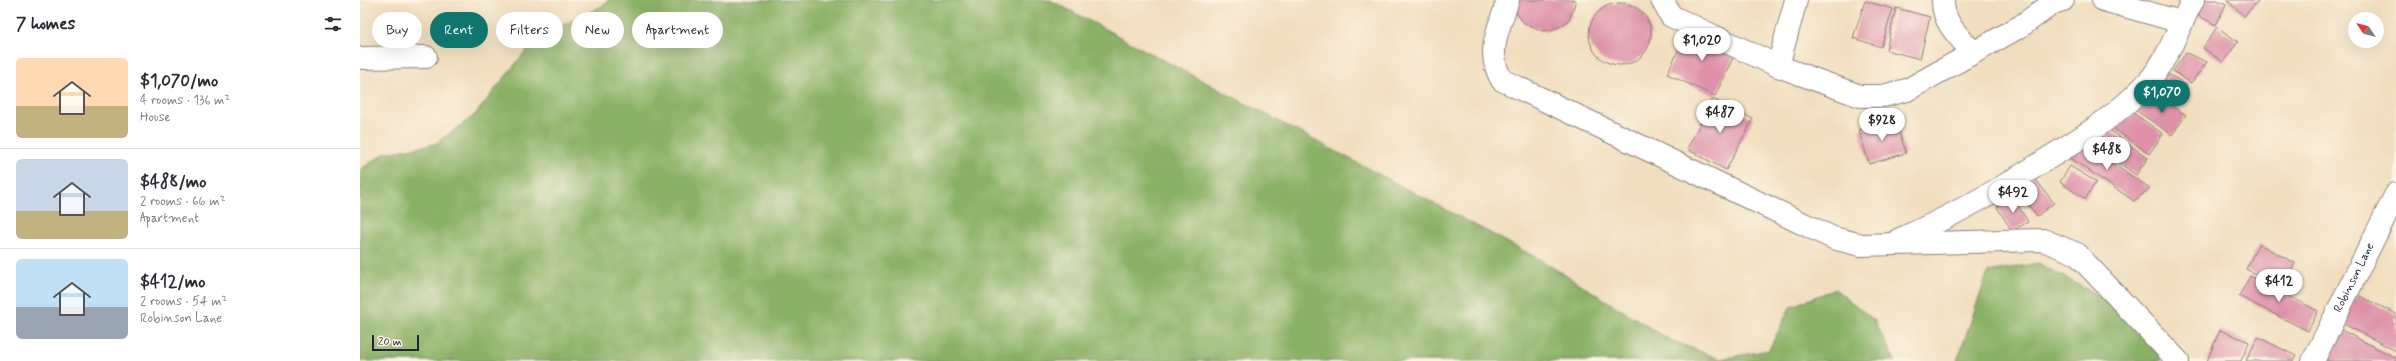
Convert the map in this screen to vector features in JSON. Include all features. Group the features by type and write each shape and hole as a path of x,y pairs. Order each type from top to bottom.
{"street":[{"path":"1508,0 1493,50 1494,68 1502,80 1832,238 1861,245 2043,240 2077,254 2178,361"},
{"path":"1662,0 1671,16 1778,66 1860,96 1883,96 1907,90 2022,26 2053,3 2063,0"},
{"path":"1778,66 1796,0"},
{"path":"1943,0 1945,17 1955,32 1973,52"},
{"path":"2103,0 2181,22"},
{"path":"1890,244 1948,218 1998,190 2096,129 2148,82 2168,55 2181,22 2193,0"},
{"path":"360,58 426,57"},
{"name":"Robinson Lane","path":"2313,361 2396,194"}],"green space":[{"path":"608,0 1050,0 1539,259 1670,340 1720,359 1769,350 1790,307 1835,289 1874,320 1895,361 360,361 360,170 385,153 435,144 474,116 528,48 563,48 563,25 571,21 571,48 624,48 624,12 590,12 606,4"},
{"path":"2038,263 2123,309 2163,348 2160,361 1957,361 1988,272"}],"building":[{"path":"1514,0 1576,0 1570,18 1563,25 1554,29 1543,31 1524,23 1517,14"},
{"path":"2199,0 2217,0 2226,4 2216,25 2193,13"},
{"path":"2227,0 2259,0 2244,16"},
{"path":"1865,1 1893,9 1881,47 1853,38"},
{"path":"1614,3 1626,3 1642,12 1649,22 1651,34 1649,46 1642,56 1626,65 1614,65 1603,60 1594,51 1589,40 1589,28 1594,17 1603,8"},
{"path":"1896,8 1930,17 1920,59 1886,50"},
{"path":"2217,27 2238,42 2223,62 2203,48"},
{"path":"1688,29 1736,51 1715,96 1667,74"},
{"path":"2186,53 2207,62 2191,83 2173,71"},
{"path":"2170,75 2187,85 2176,103 2154,89"},
{"path":"2155,95 2186,115 2172,135 2134,109"},
{"path":"1713,99 1753,119 1726,170 1687,149"},
{"path":"2129,110 2163,134 2149,154 2109,125"},
{"path":"1895,119 1906,153 1869,164 1859,130"},
{"path":"2108,129 2148,158 2136,175 2095,146"},
{"path":"2079,142 2150,188 2134,201 2063,153"},
{"path":"2070,166 2096,182 2085,199 2060,182"},
{"path":"2033,176 2054,203 2037,216 2016,190"},
{"path":"2013,197 2028,222 2012,231 1997,207"},
{"path":"2259,244 2295,263 2283,288 2246,269"},
{"path":"2250,276 2318,311 2308,331 2239,296"},
{"path":"2356,294 2396,314 2396,351 2342,323"},
{"path":"2339,329 2396,358 2396,361 2329,361 2323,358"},
{"path":"2220,330 2249,342 2241,361 2207,361"},
{"path":"2258,337 2296,356 2293,361 2246,361"}]}
